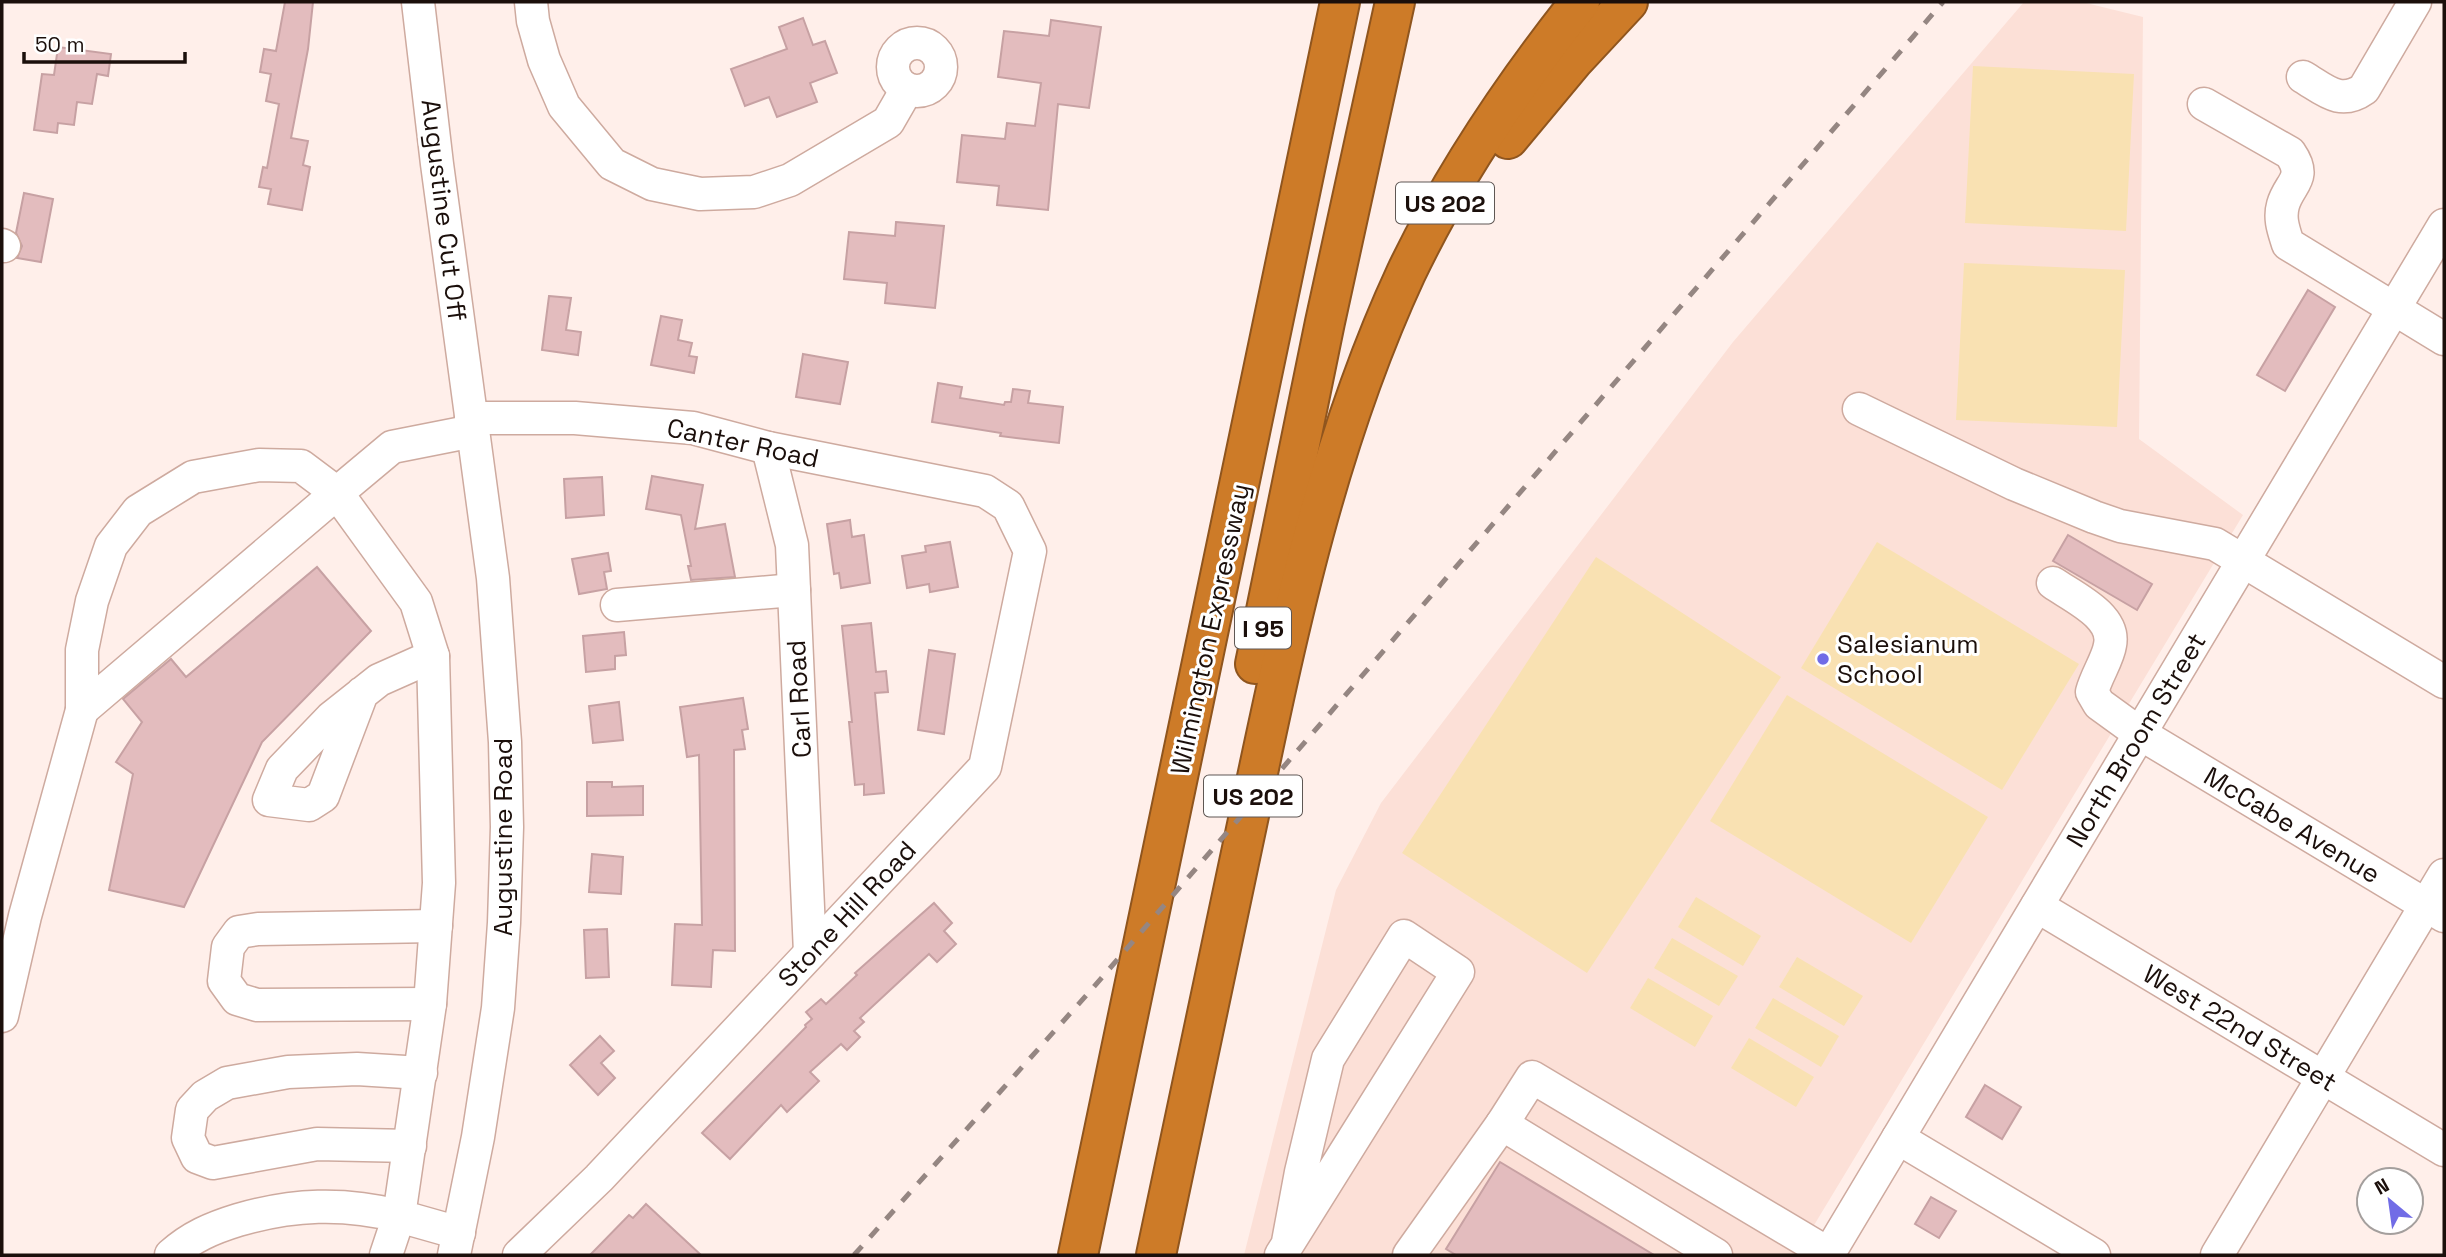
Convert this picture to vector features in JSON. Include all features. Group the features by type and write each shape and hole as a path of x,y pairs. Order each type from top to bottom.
{"highway":[{"name":"Wilmington Expressway","path":"1078,1255 1340,2"},
{"name":"Wilmington Expressway","path":"1133,1255 1325,323 1395,2"},
{"name":"US 202","path":"1156,1255 1274,697 1313,528 1336,453 1376,343 1408,271 1485,134 1528,70 1580,2"},
{"path":"1376,343 1487,166 1527,114 1628,2"}],"street":[{"name":"Augustine Cut Off","path":"418,2 472,424"},
{"path":"531,2 533,21 544,60 564,106 612,164 652,184 700,194 754,192 790,180 888,122 907,89"},
{"path":"2303,77 2337,97 2354,96 2364,89 2415,2"},
{"path":"2204,104 2291,153 2298,164 2298,178 2283,203 2281,222 2288,244 2444,339"},
{"name":"North Broom Street","path":"1828,1254 2444,225"},
{"path":"1859,409 2014,484 2094,517 2120,526 2215,544 2444,682"},
{"name":"Canter Road","path":"82,709 392,447 472,424 575,418 693,428 768,448 985,491 1008,506"},
{"name":"Augustine Road","path":"457,1244 478,1137 498,1008 507,827 505,742 494,578 472,424"},
{"name":"Carl Road","path":"768,448 792,545 810,953"},
{"path":"2,1016 25,916 82,709 82,650 92,601 111,547 138,511 193,477 259,465 301,466 337,493 416,602 433,656 439,883 430,1004 399,1216 386,1255"},
{"name":"Stone Hill Road","path":"527,1253 985,767 1030,551 1008,506"},
{"name":"McCabe Avenue","path":"2053,583 2091,610 2108,626 2110,645 2095,677 2092,692 2099,704 2139,733 2435,911"},
{"path":"617,606 794,590"},
{"path":"362,693 379,680 433,656"},
{"path":"2217,1255 2322,1077 2435,911 2444,875"},
{"name":"West 22nd Street","path":"2037,906 2444,1150"},
{"path":"430,1004 257,1005 237,999 224,981 228,947 239,932 258,929 436,926"},
{"path":"1404,936 1458,972 1285,1249 1328,1059 1404,936"},
{"path":"410,1146 317,1144 213,1163 197,1157 188,1138 192,1110 205,1096 227,1083 288,1072 357,1069 421,1073"},
{"path":"1409,1255 1532,1077 1828,1254"},
{"path":"1502,1124 1716,1255"},
{"path":"1898,1138 2094,1255"},
{"path":"171,1255 186,1242 215,1227 293,1207 344,1206 399,1216 457,1244"}],"shaded area":[{"name":"Salesianum School","path":"2024,2 2082,2 2143,17 2139,439 2243,515 1796,1255 1244,1255 1336,890 1381,803 1733,342"},
{"path":"1973,66 2134,74 2126,231 1965,223"},
{"path":"1964,263 2125,270 2117,427 1956,420"},
{"path":"1877,542 2079,664 2002,790 1801,668"},
{"path":"1596,557 1781,677 1587,973 1402,853"},
{"path":"1787,695 1988,817 1911,943 1710,821"},
{"path":"1696,897 1761,936 1743,966 1678,927"},
{"path":"1672,938 1738,976 1719,1006 1654,968"},
{"path":"1797,957 1863,996 1844,1026 1779,987"},
{"path":"1648,978 1713,1016 1695,1047 1630,1008"},
{"path":"1773,998 1839,1036 1821,1067 1755,1028"},
{"path":"1749,1038 1814,1077 1796,1107 1731,1068"}],"building":[{"path":"285,2 313,2 308,49 291,138 308,141 303,165 310,167 302,210 268,204 271,189 259,187 263,167 267,168 279,104 266,101 271,74 260,72 264,49 276,51"},
{"path":"803,18 813,45 825,41 837,73 810,83 817,102 777,117 769,97 745,106 731,69 787,49 779,27"},
{"path":"1051,20 1101,27 1089,108 1058,104 1048,210 997,205 999,186 957,182 962,135 1005,139 1007,123 1035,126 1041,83 998,77 1004,31 1049,36"},
{"path":"58,47 111,54 108,76 97,74 92,104 77,102 74,125 58,123 57,133 34,130 42,74 54,75"},
{"path":"24,193 53,199 41,262 17,258 22,246 16,233"},
{"path":"896,222 944,226 935,308 885,303 887,283 844,279 849,232 895,236"},
{"path":"2308,290 2335,307 2285,391 2257,375"},
{"path":"549,296 571,298 566,330 581,332 578,355 542,350"},
{"path":"661,316 682,320 678,340 692,343 689,356 697,357 694,373 651,365"},
{"path":"803,354 848,362 840,404 796,397"},
{"path":"938,383 962,387 960,398 1004,405 1005,402 1011,402 1013,389 1030,391 1028,403 1063,407 1059,443 1000,436 1001,433 932,422"},
{"path":"652,476 703,485 695,529 725,524 735,577 691,580 688,566 691,566 681,515 646,509"},
{"path":"602,477 604,515 566,518 564,479"},
{"path":"850,520 852,537 864,535 870,583 841,588 839,573 834,574 827,524"},
{"path":"2068,535 2152,584 2137,610 2053,561"},
{"path":"950,542 958,587 930,592 929,584 907,588 902,556 926,552 925,546"},
{"path":"608,553 611,571 604,572 607,589 579,594 572,559"},
{"path":"317,567 371,631 262,742 184,907 109,890 133,774 116,762 142,722 123,699 171,659 186,677"},
{"path":"871,623 876,672 886,671 888,692 875,693 884,793 864,795 864,784 855,785 849,722 852,722 842,626"},
{"path":"624,632 626,655 615,656 615,669 586,672 583,636"},
{"path":"929,650 955,654 944,734 918,730"},
{"path":"743,698 748,729 742,730 745,749 734,750 735,951 713,950 711,987 672,985 675,924 702,925 699,755 687,757 680,707"},
{"path":"619,702 623,740 593,743 589,706"},
{"path":"587,782 612,782 612,787 643,786 643,815 587,816"},
{"path":"592,854 623,857 621,894 589,892"},
{"path":"934,903 952,923 944,931 956,944 937,962 929,954 860,1018 864,1022 854,1031 860,1037 847,1050 841,1044 810,1072 819,1081 787,1112 781,1105 730,1159 702,1133 806,1027 812,1019 806,1012 821,999 826,1004 857,975 855,973"},
{"path":"607,929 609,977 586,978 584,930"},
{"path":"600,1036 614,1051 601,1063 615,1078 598,1095 570,1065"},
{"path":"1985,1085 2021,1107 2002,1139 1966,1117"},
{"path":"1500,1162 1654,1255 1456,1255 1446,1249"},
{"path":"1931,1197 1956,1211 1939,1238 1915,1224"},
{"path":"646,1204 701,1255 590,1255 629,1215 633,1218"}],"railway":[{"path":"854,1255 1092,989 1943,2"}],"place":[{"name":"Salesianum School","path":"1823,659"}]}
